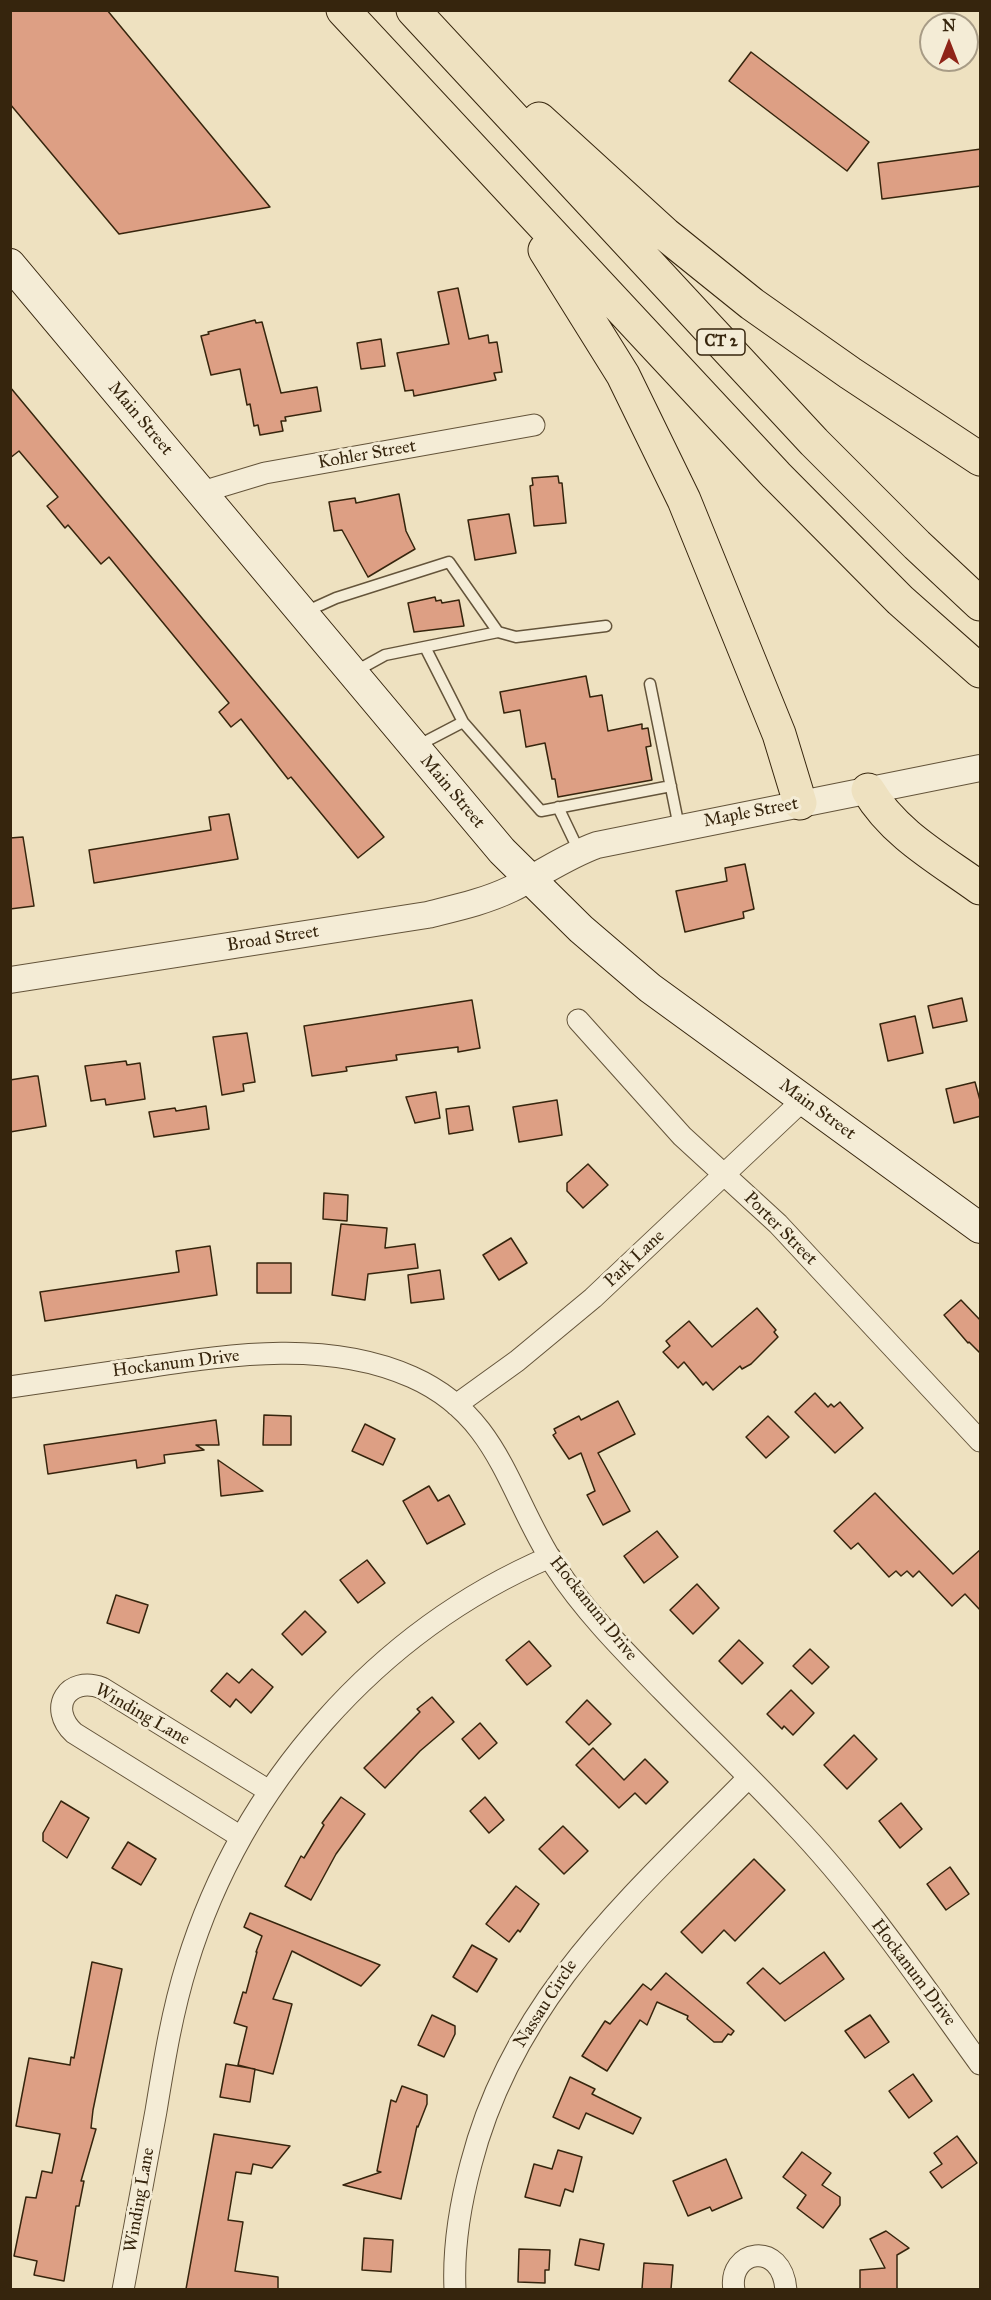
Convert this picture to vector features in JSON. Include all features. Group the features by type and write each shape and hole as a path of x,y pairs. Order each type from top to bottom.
{"highway":[{"name":"CT 2","path":"343,10 828,529 900,600 981,671"},
{"name":"CT 2","path":"413,10 839,467 981,604"},
{"path":"469,71 549,126 665,234 752,304 850,373 981,459"},
{"path":"511,191 552,262 607,348 661,450 707,553 779,734 800,803"},
{"path":"868,790 880,809 901,831 981,888"}],"main road":[{"name":"Main Street","path":"10,264 502,851 530,880 598,944 650,988 981,1228"}],"street":[{"name":"Kohler Street","path":"202,492 266,473 534,425"},
{"name":"Maple Street","path":"530,880 579,851 618,839 981,768"},
{"name":"Broad Street","path":"10,980 427,915 484,900 530,880"},
{"name":"Porter Street","path":"578,1020 682,1137 795,1242 981,1441"},
{"name":"Park Lane","path":"456,1404 517,1361 593,1298 803,1100"},
{"name":"Hockanum Drive","path":"10,1387 225,1356 303,1354 334,1357 389,1368 425,1383 456,1404 475,1422 495,1450 550,1557 571,1589 611,1638 793,1822 861,1903 981,2064"},
{"name":"Winding Lane","path":"123,2289 177,2000 199,1928 220,1878 241,1838 269,1791 298,1752 337,1707 396,1651 471,1597 503,1578 550,1557"},
{"name":"Winding Lane","path":"241,1838 74,1733 66,1726 62,1717 61,1706 65,1696 82,1684 92,1684 102,1688 269,1791"},
{"name":"Nassau Circle","path":"455,2289 459,2215 471,2164 492,2099 522,2038 551,1992 598,1932 748,1778"},
{"path":"734,2289 732,2280 736,2269 744,2260 755,2256 767,2257 777,2263 783,2272 786,2289"}],"lane":[{"path":"303,614 336,598 449,562 498,632"},
{"path":"353,672 385,655 498,632 516,637 606,626"},
{"path":"425,647 463,722 541,810 671,786"},
{"path":"650,684 680,827"},
{"path":"415,747 463,722"},
{"path":"558,807 579,851"}],"building":[{"path":"10,10 107,10 270,207 119,234 10,104"},
{"path":"751,52 869,142 847,171 729,81"},
{"path":"981,149 981,186 882,199 878,163"},
{"path":"458,288 469,339 488,335 489,343 497,342 502,372 494,373 496,380 414,396 413,390 405,391 397,353 449,344 438,292"},
{"path":"255,320 256,323 262,322 281,393 317,387 321,411 285,417 286,421 281,421 283,431 260,435 258,425 254,426 250,404 247,405 240,369 211,375 201,336 209,334 208,332"},
{"path":"381,339 385,366 361,369 357,343"},
{"path":"10,387 384,837 358,858 291,777 288,779 241,719 231,727 219,712 229,703 109,557 101,564 68,525 65,528 47,506 58,497 19,451 10,458"},
{"path":"558,476 559,483 562,483 566,523 534,526 530,486 533,485 532,478"},
{"path":"399,494 406,531 415,549 368,577 342,530 334,531 329,502 355,498 356,503"},
{"path":"509,514 516,553 475,560 468,520"},
{"path":"435,597 436,601 441,600 442,603 459,600 464,626 414,632 408,603"},
{"path":"586,676 590,697 602,695 608,731 642,724 642,729 648,728 651,746 646,747 652,780 558,797 545,743 526,747 520,710 504,713 500,692"},
{"path":"229,814 238,859 94,883 89,850 211,830 209,817"},
{"path":"23,837 34,906 10,909 10,838"},
{"path":"745,864 754,909 743,912 744,918 685,932 676,891 727,881 725,868"},
{"path":"962,998 967,1021 933,1028 928,1006"},
{"path":"472,1000 480,1048 458,1052 458,1047 396,1055 397,1060 346,1067 347,1071 312,1076 304,1026"},
{"path":"915,1016 923,1053 888,1061 880,1024"},
{"path":"247,1033 255,1082 243,1084 244,1091 222,1095 213,1037"},
{"path":"126,1061 127,1065 140,1063 145,1099 106,1105 105,1099 91,1101 85,1066"},
{"path":"38,1076 46,1126 10,1132 10,1080"},
{"path":"975,1082 981,1104 981,1116 954,1123 946,1089"},
{"path":"436,1092 440,1118 415,1123 406,1097"},
{"path":"557,1100 562,1135 519,1142 513,1107"},
{"path":"206,1106 209,1129 154,1137 149,1112 175,1108 176,1111"},
{"path":"469,1106 473,1130 449,1134 446,1109"},
{"path":"588,1164 608,1185 583,1208 567,1191 567,1183"},
{"path":"324,1193 348,1195 347,1221 323,1219"},
{"path":"341,1224 387,1228 385,1248 415,1244 418,1268 368,1274 365,1300 332,1295"},
{"path":"511,1238 527,1263 499,1280 483,1255"},
{"path":"210,1246 217,1295 45,1321 40,1292 179,1272 176,1251"},
{"path":"257,1263 291,1263 291,1293 257,1293"},
{"path":"440,1270 444,1299 411,1303 408,1275"},
{"path":"961,1300 981,1321 981,1354 968,1343 944,1315"},
{"path":"757,1308 776,1330 774,1332 778,1337 751,1364 742,1369 740,1366 713,1390 706,1382 703,1385 684,1362 678,1368 663,1352 670,1346 666,1341 689,1321 712,1347"},
{"path":"815,1393 828,1407 831,1404 834,1407 840,1402 863,1428 835,1453 795,1412"},
{"path":"618,1401 635,1434 598,1453 630,1511 603,1525 587,1495 595,1491 581,1453 569,1459 553,1435 556,1433 554,1429 579,1416 581,1420"},
{"path":"264,1415 291,1416 291,1445 263,1445"},
{"path":"768,1416 789,1437 766,1458 746,1437"},
{"path":"216,1420 219,1445 196,1445 204,1450 164,1455 165,1463 137,1468 136,1460 48,1474 44,1445"},
{"path":"365,1424 395,1439 383,1465 352,1451"},
{"path":"218,1460 263,1491 221,1496"},
{"path":"429,1486 438,1501 449,1495 465,1524 427,1544 403,1501"},
{"path":"875,1493 953,1574 981,1549 981,1611 965,1594 952,1606 919,1571 913,1577 907,1571 901,1576 896,1571 889,1577 858,1543 851,1549 834,1531"},
{"path":"657,1531 678,1557 644,1583 624,1556"},
{"path":"367,1560 385,1583 358,1603 340,1580"},
{"path":"697,1584 719,1608 693,1634 670,1610"},
{"path":"116,1595 148,1605 139,1633 107,1623"},
{"path":"305,1611 326,1632 302,1655 282,1634"},
{"path":"739,1640 763,1663 742,1684 719,1661"},
{"path":"529,1641 551,1666 527,1685 506,1660"},
{"path":"810,1649 829,1667 812,1684 793,1666"},
{"path":"252,1669 273,1687 251,1713 236,1699 230,1707 211,1691 227,1673 239,1683"},
{"path":"791,1690 814,1713 793,1735 784,1726 782,1729 767,1714"},
{"path":"432,1697 454,1722 420,1751 385,1788 364,1768 420,1712 417,1709"},
{"path":"587,1700 611,1724 589,1745 566,1722"},
{"path":"480,1723 497,1743 479,1759 462,1739"},
{"path":"854,1735 877,1759 847,1789 824,1765"},
{"path":"593,1748 624,1780 645,1759 668,1782 646,1804 635,1793 619,1808 576,1765"},
{"path":"341,1797 365,1814 336,1854 311,1900 285,1886 301,1856 304,1858 324,1825 322,1823"},
{"path":"485,1797 504,1820 489,1833 470,1811"},
{"path":"61,1801 89,1818 67,1858 43,1841 43,1833"},
{"path":"901,1803 922,1829 900,1848 879,1821"},
{"path":"563,1826 588,1851 564,1874 539,1849"},
{"path":"128,1842 156,1859 141,1885 112,1868"},
{"path":"754,1859 785,1890 735,1941 724,1930 702,1953 681,1932"},
{"path":"950,1867 969,1894 946,1910 927,1884"},
{"path":"516,1886 539,1904 520,1932 518,1930 509,1942 486,1924"},
{"path":"250,1913 380,1965 361,1986 292,1951 273,1999 292,2004 273,2074 238,2065 247,2027 234,2023 243,1992 246,1993 262,1936 244,1927"},
{"path":"472,1945 497,1959 477,1992 453,1977"},
{"path":"824,1952 844,1979 785,2021 747,1983 763,1968 780,1984"},
{"path":"92,1962 122,1969 93,2110 91,2128 96,2129 81,2181 84,2181 79,2206 76,2206 64,2281 34,2275 37,2261 14,2256 26,2197 36,2198 42,2171 52,2173 60,2134 16,2126 29,2058 70,2065 71,2057 74,2058"},
{"path":"666,1973 734,2031 731,2035 728,2034 722,2042 714,2042 687,2019 688,2016 657,2002 647,2025 640,2020 607,2071 582,2056 605,2021 610,2024 643,1984 651,1990"},
{"path":"432,2015 455,2026 455,2034 444,2057 418,2045"},
{"path":"870,2015 889,2042 865,2058 845,2031"},
{"path":"226,2064 255,2069 250,2102 220,2097"},
{"path":"913,2074 932,2101 909,2118 889,2091"},
{"path":"570,2077 595,2089 592,2094 641,2118 633,2134 586,2113 579,2129 553,2117"},
{"path":"402,2086 427,2095 427,2104 417,2126 401,2199 343,2185 381,2172 377,2171 391,2100 396,2102"},
{"path":"214,2134 290,2146 272,2168 253,2164 251,2174 236,2172 228,2220 243,2222 235,2271 278,2277 278,2289 186,2289"},
{"path":"957,2136 977,2163 942,2188 930,2172 942,2164 934,2153"},
{"path":"558,2150 582,2157 573,2192 565,2189 560,2206 525,2197 534,2164 552,2169"},
{"path":"802,2152 831,2173 822,2185 840,2197 840,2205 823,2228 797,2208 806,2195 783,2177"},
{"path":"726,2159 742,2198 712,2211 710,2207 688,2216 673,2181"},
{"path":"886,2231 909,2248 897,2255 897,2289 860,2289 860,2270 885,2268 870,2239"},
{"path":"364,2238 393,2240 391,2272 362,2270"},
{"path":"580,2239 604,2244 599,2270 575,2265"},
{"path":"519,2249 550,2250 549,2270 545,2270 545,2283 518,2282"},
{"path":"644,2263 673,2265 671,2289 642,2289"}]}
